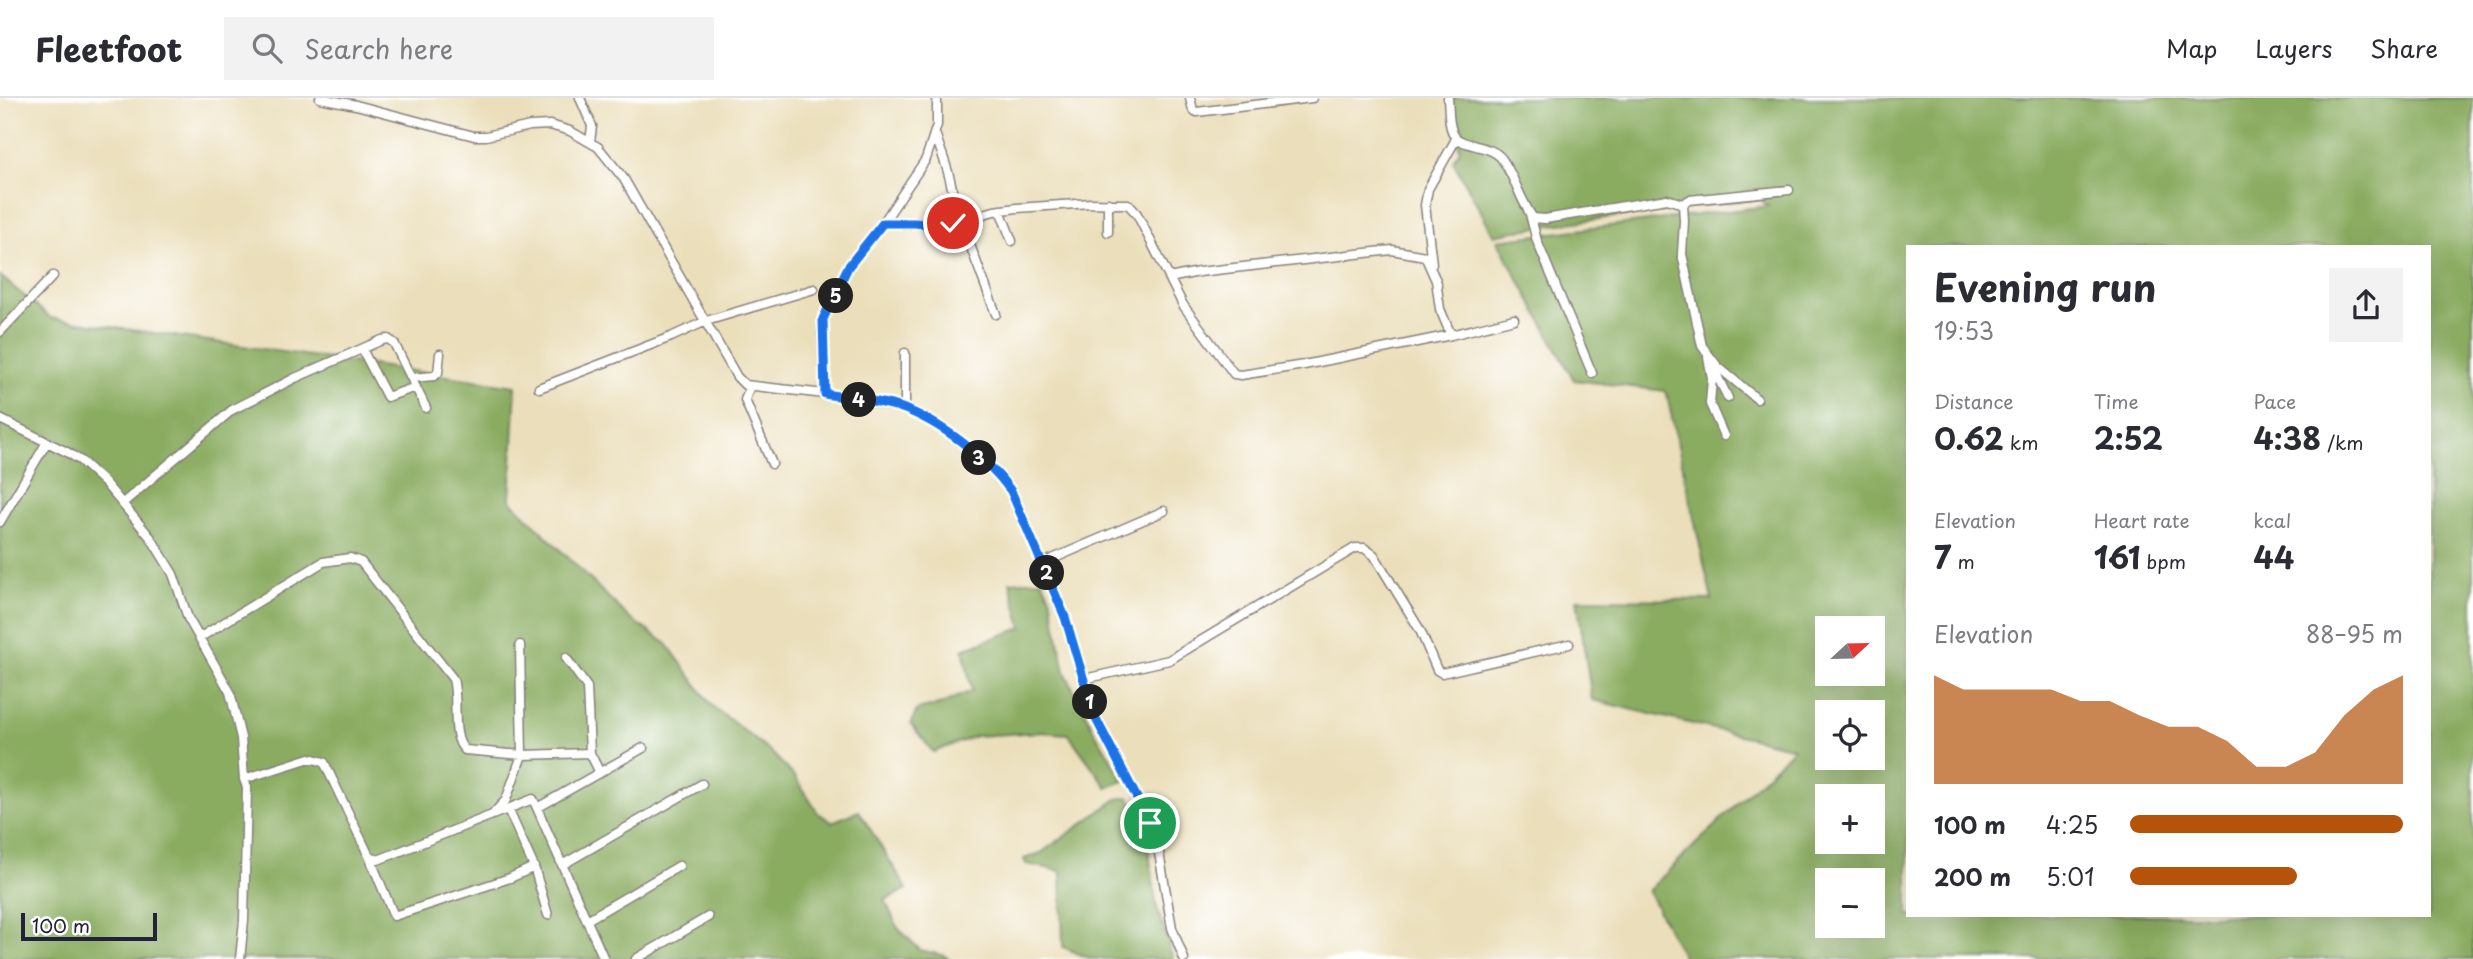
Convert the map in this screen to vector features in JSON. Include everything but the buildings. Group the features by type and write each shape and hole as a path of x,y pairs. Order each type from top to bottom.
{"street":[{"path":"320,98 474,136 550,125 570,131 590,142 598,147 624,179 737,377 745,385 825,394 905,409 942,428 1002,478 1011,491 1065,617 1095,717 1150,823 1158,847 1172,928 1184,959"},
{"path":"580,98 592,126 590,142"},
{"path":"825,394 823,319 848,267 883,223 926,159 935,133 937,98"},
{"path":"1190,98 1193,110 1197,112 1312,98"},
{"path":"1448,98 1452,133 1456,139 1492,149 1510,172 1530,214 1537,241 1592,373"},
{"path":"935,133 954,206 943,226"},
{"path":"1451,335 1440,309 1430,258 1425,205 1428,189 1456,139"},
{"path":"1683,204 1689,200 1789,190"},
{"path":"1530,214 1533,218 1545,219 1667,199 1683,204"},
{"path":"1108,203 1108,232"},
{"path":"883,223 943,226 1000,210 1128,204 1191,317 1234,374 1304,365 1451,335 1514,319"},
{"path":"1683,204 1682,254 1698,331 1728,398"},
{"path":"1000,210 1012,241"},
{"path":"961,221 996,314"},
{"path":"1169,278 1199,272 1392,250 1424,256 1437,283"},
{"path":"0,332 53,276"},
{"path":"539,388 706,321 814,289"},
{"path":"123,503 232,410 295,378 382,340 391,340 426,408"},
{"path":"362,349 387,397 416,387"},
{"path":"412,378 434,376 438,373 440,354"},
{"path":"905,354 905,409"},
{"path":"1708,357 1757,399"},
{"path":"1708,357 1712,379 1710,404 1724,436"},
{"path":"750,386 745,400 772,464"},
{"path":"0,419 81,461 105,482 163,556 173,574 188,618 223,678 235,707 247,787 244,920 240,959"},
{"path":"0,522 47,442"},
{"path":"1043,563 1164,510"},
{"path":"1084,679 1169,660 1355,548 1364,548 1374,555 1420,630 1437,670 1442,673 1569,644"},
{"path":"199,638 323,562 350,558 361,562 453,679 460,746 465,750 522,755 590,753"},
{"path":"492,816 506,800 522,755 520,645"},
{"path":"566,658 587,687 590,753 600,773"},
{"path":"537,808 643,748"},
{"path":"244,779 310,758 324,762 330,769 394,916 510,878 534,867"},
{"path":"562,865 702,784"},
{"path":"369,856 378,860 533,799 604,959"},
{"path":"508,809 534,867 548,915"},
{"path":"587,920 679,866"},
{"path":"636,959 708,917"}],"green space":[{"path":"1451,98 2473,98 2473,959 1684,959 1648,891 1794,748 1592,700 1577,599 1712,600 1666,391 1574,380 1497,240 1768,206 1756,195 1753,199 1494,235 1453,161 1460,150"},
{"path":"0,276 51,318 516,386 510,500 629,618 667,644 712,706 771,752 795,777 818,813 832,822 859,811 907,889 885,900 897,927 920,950 946,956 948,959 0,959"},
{"path":"1042,580 1051,599 1065,672 1092,727 1124,781 1107,787 1068,734 1039,732 976,736 933,752 911,724 917,710 939,705 972,691 963,649 1022,628 1010,582"},
{"path":"1129,797 1145,826 1157,908 1173,959 1091,959 1063,947 1061,871 1026,864 1024,859 1041,853 1117,799"}],"route":[{"path":"953,223 936,226 883,223 856,256 823,319 825,394 895,406 916,413 970,449 1002,478 1011,491 1065,617 1095,717 1150,823"}]}
